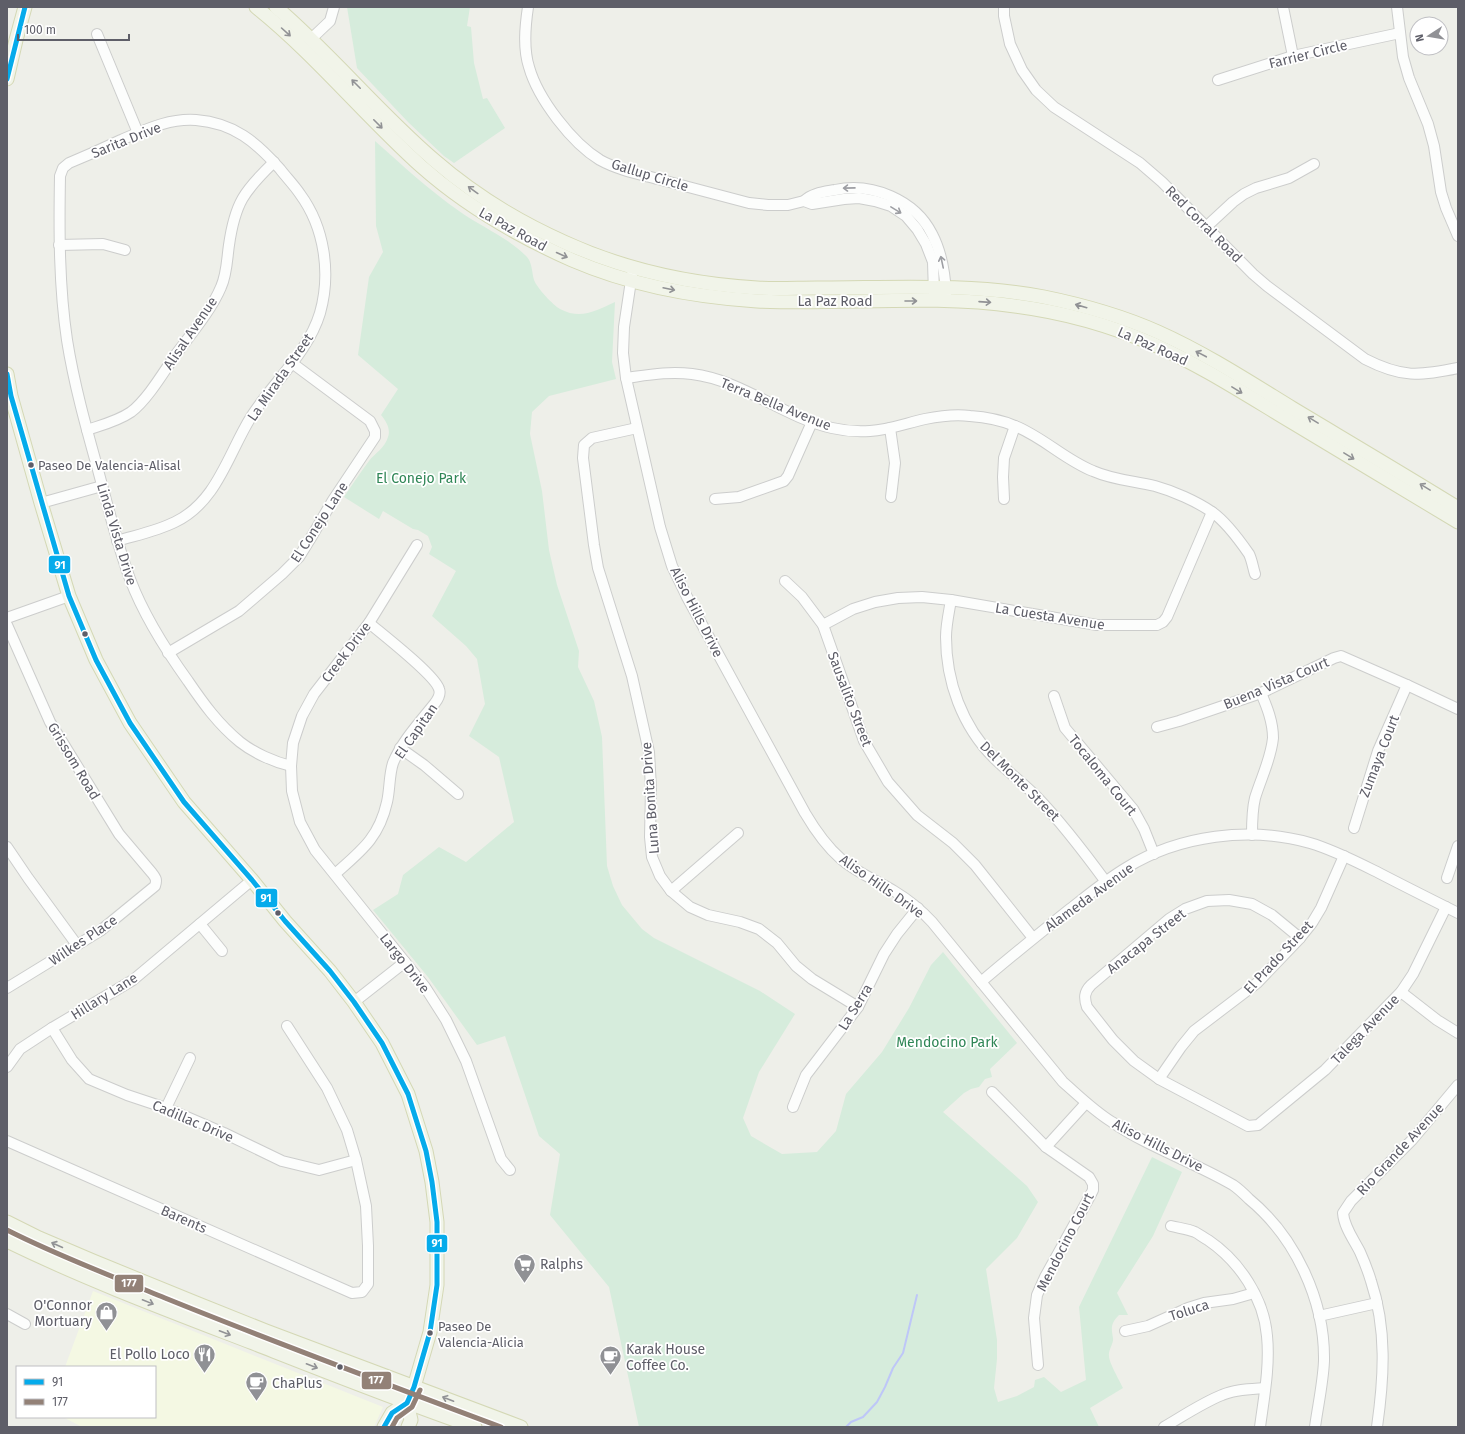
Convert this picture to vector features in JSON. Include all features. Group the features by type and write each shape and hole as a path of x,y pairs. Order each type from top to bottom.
{"main road":[{"path":"7,79 25,7"},
{"name":"La Paz Road","path":"256,7 287,33 424,169 462,198 518,234 576,262 631,281 686,293 758,301 987,302 1044,311 1102,325 1153,344 1211,374 1458,522"},
{"name":"La Paz Road","path":"276,7 311,39 434,160 472,190 541,231 596,255 633,268 712,284 760,288 940,287 978,289 1050,298 1105,312 1159,333 1216,362 1458,508"},
{"path":"7,374 11,396 41,504 69,596 96,660 130,723 184,802 252,880 285,921 330,971 354,1002 382,1043 408,1094 426,1150 432,1182 437,1222 438,1285 430,1332 414,1387 407,1403 392,1413 384,1427"},
{"path":"7,1222 92,1261 266,1331 521,1427"},
{"path":"7,1241 86,1277 189,1319 407,1403 475,1427"},
{"path":"189,1319 196,1303"},
{"path":"407,1403 411,1420 408,1427"}],"street":[{"path":"311,39 330,21 334,7"},
{"name":"Gallup Circle","path":"528,7 525,23 525,46 529,67 536,87 548,106 567,130 581,145 596,156 622,169 749,203 788,205 804,201 810,196 842,188 860,188 878,191 894,197 909,207 932,232 942,260 940,301"},
{"name":"Red Corral Road","path":"1004,7 1004,16 1010,44 1022,70 1036,90 1054,107 1140,163 1162,182 1267,286 1365,359 1390,370 1414,375 1431,374 1458,368"},
{"path":"1282,7 1293,56"},
{"path":"1396,7 1403,57 1409,78 1428,124 1434,146 1441,192 1458,236"},
{"path":"97,34 138,133"},
{"name":"Farrier Circle","path":"1218,80 1293,56 1400,34"},
{"name":"Sarita Drive","path":"63,168 69,163 158,125 177,121 196,120 219,124 241,134 260,146 274,162"},
{"name":"La Mirada Street","path":"118,541 160,529 177,522 193,511 209,495 251,417 292,363 310,336 319,314 325,286 325,260 321,238 314,216 301,194 274,162"},
{"name":"Alisal Avenue","path":"87,430 112,422 132,411 147,395 211,306 222,286 232,226 240,201 253,182 274,162"},
{"path":"1206,227 1244,194 1256,188 1289,178 1314,164"},
{"name":"Linda Vista Drive","path":"63,168 60,176 59,245 62,297 67,339 75,384 87,430 130,580 147,618 168,653 204,705 222,726 241,743 282,764 291,766"},
{"path":"59,245 103,244 124,250"},
{"name":"Aliso Hills Drive","path":"633,268 624,327 623,353 626,378 660,527 672,566 687,597 804,813 820,837 841,859 868,878 894,891 918,908 932,922 1063,1082 1086,1103 1112,1122 1138,1138 1208,1171 1235,1187 1258,1206 1279,1229 1296,1256 1311,1287 1319,1316 1324,1360 1315,1427"},
{"name":"El Conejo Lane","path":"168,653 239,611 282,574 298,556 312,536 333,500 372,443 376,431 370,421 292,363"},
{"name":"Terra Bella Avenue","path":"626,378 655,374 693,374 731,385 812,422 848,431 872,431 947,415 993,419 1015,426 1093,471 1116,479 1155,486 1179,494 1212,512 1229,529 1249,555 1255,574"},
{"path":"715,499 739,497 784,481 788,476 812,422"},
{"path":"1004,499 1004,458 1015,426"},
{"name":"Luna Bonita Drive","path":"637,428 592,438 584,445 582,458 598,568 632,676 649,752 651,788 650,837 652,857 660,876 671,891 690,907 708,915 740,922 759,929 777,943 796,966 812,979 858,1007"},
{"path":"890,428 894,447 895,463 890,497"},
{"path":"41,504 102,486"},
{"name":"La Cuesta Avenue","path":"823,626 853,609 875,602 898,598 922,597 951,600 1097,624 1157,625 1167,617 1212,512"},
{"name":"Creek Drive","path":"291,766 293,743 302,716 314,694 369,623 417,545"},
{"name":"Sausalito Street","path":"785,581 802,597 823,626 864,741 888,782 917,815 953,843 975,865 1033,938"},
{"path":"7,618 69,596"},
{"name":"Del Monte Street","path":"951,600 946,636 948,672 959,706 970,727 993,757 1036,796 1067,829 1106,882"},
{"name":"El Capitan","path":"334,874 371,841 381,821 387,801 393,764 400,748 435,703 440,691 434,680 392,641 369,623"},
{"name":"Grissom Road","path":"7,625 50,722 119,834 156,878 155,886"},
{"name":"Buena Vista Court","path":"1157,727 1179,722 1262,693 1341,656 1458,709"},
{"name":"Zumaya Court","path":"1354,828 1378,751 1407,685"},
{"path":"1252,835 1253,812 1256,798 1269,760 1273,737 1270,714 1262,693"},
{"name":"Tocaloma Court","path":"1054,696 1065,728 1133,809 1144,829 1154,854"},
{"path":"400,748 424,764 458,794"},
{"name":"Largo Drive","path":"291,766 292,791 300,822 315,850 425,987 446,1020 466,1061 501,1159 510,1170"},
{"path":"671,891 738,832"},
{"name":"Alameda Avenue","path":"981,982 1033,938 1127,867 1178,844 1200,839 1223,836 1252,835 1280,837 1310,843 1344,856 1458,913"},
{"path":"1447,878 1458,846"},
{"path":"7,847 77,945"},
{"name":"El Prado Street","path":"1159,1079 1194,1031 1257,983 1300,938 1312,923 1321,908 1344,856"},
{"name":"Hillary Lane","path":"7,1067 20,1049 52,1028 133,980 252,880"},
{"name":"Wilkes Place","path":"7,988 100,931 155,886"},
{"name":"Anacapa Street","path":"1159,1079 1134,1061 1113,1040 1087,1007 1084,995 1091,985 1169,919 1185,909 1207,900 1229,900 1252,904 1272,915 1300,938"},
{"name":"Talega Avenue","path":"1159,1079 1248,1126 1254,1126 1262,1123 1324,1070 1401,992 1413,974 1446,906"},
{"name":"La Serra","path":"793,1107 806,1075 858,1007 884,954 897,934 918,908"},
{"path":"200,924 222,951"},
{"path":"354,1002 405,962"},
{"path":"1401,992 1437,1020 1458,1033"},
{"path":"287,1026 327,1088 347,1130 356,1160"},
{"name":"Cadillac Drive","path":"52,1028 72,1060 89,1079 127,1095 166,1108 224,1133 282,1161 319,1170 356,1160"},
{"path":"166,1108 190,1058"},
{"name":"Rio Grande Avenue","path":"1376,1303 1372,1281 1361,1253 1346,1225 1343,1213 1351,1201 1412,1140 1458,1085"},
{"name":"Mendocino Court","path":"992,1092 1046,1147 1089,1177 1093,1184 1093,1190 1045,1277 1037,1295 1034,1318 1038,1365"},
{"path":"1046,1147 1086,1103"},
{"name":"Barents","path":"7,1141 352,1293 362,1292 368,1284 366,1206 356,1160"},
{"path":"1171,1226 1195,1232 1213,1244 1228,1257 1243,1274 1254,1292 1262,1311 1267,1334 1268,1359 1260,1427"},
{"name":"Toluca","path":"1125,1331 1148,1326 1188,1308 1233,1299 1254,1292"},
{"path":"1319,1316 1376,1303 1382,1330 1384,1364 1382,1394 1377,1427"},
{"path":"7,1314 25,1324"},
{"path":"1164,1427 1223,1394 1240,1390 1265,1388"}],"shaded area":[{"path":"93,1291 383,1407 374,1427 82,1427 65,1418 156,1418 156,1366 65,1366"}],"green space":[{"path":"347,7 470,7 467,26 471,27 474,63 483,99 487,98 505,128 454,163 444,156 408,122 357,68"},
{"path":"375,141 437,195 467,217 503,238 520,250 529,259 534,280 538,287 557,307 568,312 581,314 594,311 615,302 612,362 616,379 549,396 532,412 530,434 542,491 549,550 557,585 579,651 578,667 594,701 602,737 607,866 613,886 622,905 642,929 654,938 760,991 795,1014 759,1072 743,1118 751,1136 782,1154 817,1152 836,1131 846,1094 882,1052 909,1008 931,965 943,952 1017,1043 990,1069 992,1077 985,1079 979,1087 964,1093 943,1112 1027,1186 1038,1202 1017,1238 986,1269 997,1340 994,1388 998,1402 1017,1396 1034,1387 1035,1380 1044,1377 1061,1392 1086,1380 1079,1307 1152,1157 1182,1172 1153,1236 1117,1293 1128,1315 1119,1315 1114,1320 1112,1328 1113,1340 1109,1351 1109,1359 1123,1388 1090,1408 1099,1427 639,1427 609,1287 550,1215 560,1154 539,1136 505,1036 477,1045 428,977 373,910 398,894 403,875 439,847 466,862 514,822 499,757 469,736 485,704 477,659 466,646 432,616 456,571 429,554 432,547 428,536 383,511 379,519 344,497 359,474 387,441 389,434 388,428 381,415 398,389 358,355 369,277 383,252 376,226"}],"waterway":[{"path":"846,1427 851,1422 863,1417 877,1402 893,1368 903,1353 917,1295"}],"transit line":[{"name":"91","path":"7,79 25,7"},
{"name":"91","path":"7,374 11,396 69,596 96,660 130,723 184,802 252,880 285,921 330,971 354,1002 382,1043 408,1094 426,1151 432,1182 437,1222 437,1285 430,1332 414,1387 407,1403 392,1413 384,1427"},
{"name":"177","path":"7,1230 65,1257 207,1315 501,1427"},
{"name":"177","path":"392,1427 397,1418 412,1407 420,1390"}],"place":[{"name":"Paseo De Valencia-Alisal","path":"31,465"},
{"name":"Ralphs","path":"525,1284"},
{"name":"O'Connor Mortuary","path":"107,1332"},
{"name":"Paseo De Valencia-Alicia","path":"430,1333"},
{"name":"El Pollo Loco","path":"205,1374"},
{"name":"Karak House Coffee Co.","path":"611,1376"},
{"name":"ChaPlus","path":"256,1402"}],"park label":[{"name":"El Conejo Park","path":"421,478"},
{"name":"Mendocino Park","path":"947,1042"}]}
